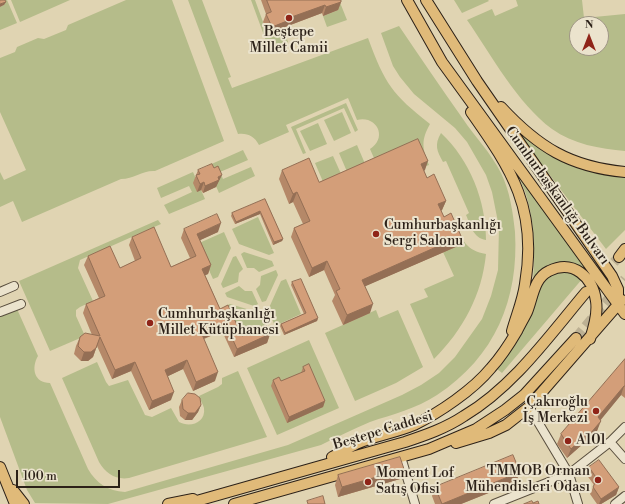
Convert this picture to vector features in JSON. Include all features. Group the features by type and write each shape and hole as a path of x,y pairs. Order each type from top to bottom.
{"main road":[{"name":"Cumhurbaşkanlığı Bulvarı","path":"407,0 442,62 537,191 618,306"},
{"name":"Cumhurbaşkanlığı Bulvarı","path":"426,0 477,81 612,276 618,289 618,306"},
{"path":"442,62 456,90 502,158 517,186 526,212 529,240 525,285 508,345"},
{"path":"477,81 524,130 554,153 585,165 625,172"},
{"path":"317,466 356,444 413,425 440,411 491,369 508,345 527,312 540,278 550,270 564,267 578,270 584,274 594,290 596,317 590,339"},
{"name":"Beştepe Caddesi","path":"186,504 405,442 437,431 465,416 488,399 518,372 586,292"},
{"name":"Beştepe Caddesi","path":"234,504 489,433 506,425 529,408 625,297"},
{"path":"618,306 625,314"},
{"name":"Beştepe Caddesi","path":"429,449 476,429 505,410 524,395 576,338"},
{"path":"0,467 15,504"},
{"path":"4,478 24,504"},
{"path":"168,504 228,491"}],"street":[{"path":"0,292 14,286"},
{"path":"1,309 21,304"},
{"path":"529,408 570,474 578,504"},
{"path":"494,504 570,474 610,442 625,426"},
{"path":"610,442 625,459"},
{"path":"401,457 415,504"},
{"path":"615,504 625,496"}],"green space":[{"path":"2,0 7,0 17,23 0,30 0,7 4,5"},
{"path":"11,0 70,0 20,22"},
{"path":"126,0 172,0 224,141 155,171 121,179 22,222 13,201 0,207 0,172 4,180 26,170 0,112 0,58 15,52 17,47 38,38 44,39 66,30 68,25"},
{"path":"188,0 202,0 231,77 228,78 232,88 368,38 385,78 391,87 398,96 430,124 424,140 425,154 429,165 423,167 377,165 370,149 378,139 378,128 370,121 364,119 357,120 348,98 286,125 289,132 259,145 255,139 250,136 238,134"},
{"path":"251,0 255,0 267,33 284,30 288,42 269,49"},
{"path":"339,0 347,20 327,27 323,16 338,10"},
{"path":"454,0 488,0 489,1 462,13"},
{"path":"516,0 582,0 584,16 569,16 569,56 609,56 609,16 604,16 625,14 625,151 587,145 560,134 539,118 527,106 516,93 467,20 492,9 495,16 518,6"},
{"path":"399,26 497,166 507,187 511,202 515,232 513,280 507,303 499,324 488,344 474,363 457,380 429,400 404,411 370,422 321,445 108,504 35,503 27,490 0,417 0,317 17,309 38,356 35,365 35,374 40,380 50,383 88,469 91,474 103,485 113,490 125,492 288,445 402,395 421,385 439,373 455,357 482,319 491,296 498,270 499,227 492,192 486,175 467,142 455,128 414,94 393,66 381,33"},
{"path":"346,103 358,130 355,132 344,108 296,129 306,153 303,154 291,127"},
{"path":"342,112 351,133 334,141 324,120"},
{"path":"318,123 327,144 310,151 300,131"},
{"path":"510,123 536,145 562,161 591,172 625,176 625,230 606,249"},
{"path":"441,133 460,156 468,168 474,182 483,211 486,240 478,237 473,231 466,215 469,213 446,161 443,162 439,155 437,145"},
{"path":"357,145 366,166 348,174 339,153"},
{"path":"243,150 248,160 220,172 223,179 251,167 255,176 219,193 207,166"},
{"path":"333,156 342,176 324,184 315,163"},
{"path":"193,172 205,199 169,214 164,205 192,192 189,186 161,198 157,188"},
{"path":"518,175 588,270 587,271 572,263 539,272 533,281 534,250 532,218 526,195"},
{"path":"258,217 274,253 269,255 239,244 232,229"},
{"path":"158,220 161,224 80,260 78,268 93,301 76,310 76,316 85,336 50,351 19,281"},
{"path":"455,224 466,244 480,253 486,254 484,269 475,298 462,324 454,336 434,359 410,304 428,297 424,289 454,276 443,252"},
{"path":"224,232 231,248 218,277 213,279 197,244"},
{"path":"244,252 272,261 274,266 259,272 254,268 247,268 241,254"},
{"path":"236,256 243,269 239,273 238,282 223,288 221,284 233,257"},
{"path":"276,270 278,275 266,301 262,302 256,289 260,285 261,276"},
{"path":"567,271 583,278 502,373 497,369 523,330 538,286 551,274"},
{"path":"286,279 301,314 275,326 268,310 281,281"},
{"path":"239,286 245,291 252,291 258,304 254,306 227,297 225,293"},
{"path":"230,304 260,313 267,329 240,341 225,306"},
{"path":"376,310 379,318 398,310 423,367 396,383 355,401 325,333"},
{"path":"309,340 339,408 277,435 247,368"},
{"path":"97,362 109,386 128,380 145,415 152,417 171,408 179,422 183,424 192,424 200,421 204,413 204,408 199,396 222,384 222,378 238,371 267,437 129,478 116,477 108,473 99,462 62,378"}],"building":[{"path":"0,0 5,0 6,2 0,4"},
{"path":"267,0 341,0 341,2 326,7 325,5 286,19 287,21 272,27 266,14 271,12"},
{"name":"Cumhurbaşkanlığı Sergi Salonu","path":"418,139 428,161 421,164 427,178 434,174 446,201 438,204 444,217 451,213 461,236 362,280 373,304 347,315 336,291 340,289 327,261 312,268 294,228 310,221 297,192 293,194 282,170 309,158 319,182"},
{"path":"212,164 214,168 218,166 222,175 218,177 219,180 205,186 204,182 200,184 196,175 200,174 198,170"},
{"path":"265,199 283,239 274,242 260,211 236,222 232,213"},
{"name":"Cumhurbaşkanlığı Millet Kütüphanesi","path":"217,214 221,223 197,234 211,265 202,269 220,309 228,305 242,336 266,325 270,334 237,349 225,322 201,332 218,372 196,382 187,360 165,370 174,392 152,401 135,362 115,370 100,337 96,348 91,352 84,352 78,346 80,337 85,333 100,336 86,304 105,296 88,256 110,246 120,268 141,258 132,237 154,227 171,267 196,256 184,229"},
{"path":"301,279 318,318 285,333 281,324 306,313 292,282"},
{"name":"Çakıroğlu İş Merkezi","path":"625,359 625,386 598,417 601,421 589,435 587,434 571,449 561,434"},
{"path":"309,364 325,401 289,417 273,380 279,377 281,381 305,371 303,367"},
{"path":"188,393 195,394 200,398 201,405 195,413 188,413 183,409 182,400"},
{"path":"513,455 520,472 442,504 435,487"},
{"path":"400,457 404,469 342,487 338,475"},
{"path":"599,460 619,487 601,499 593,487 597,479 589,467"},
{"path":"323,496 325,504 308,504 307,501"},
{"path":"532,501 533,503 538,501 539,504 524,504"}],"tunnel":[{"path":"593,284 619,257"},
{"path":"576,338 625,279"}],"place":[{"name":"Beştepe Millet Camii","path":"289,18"},
{"name":"Cumhurbaşkanlığı Sergi Salonu","path":"376,234"},
{"name":"Cumhurbaşkanlığı Millet Kütüphanesi","path":"150,323"},
{"name":"Çakıroğlu İş Merkezi","path":"596,411"},
{"name":"A101","path":"568,441"},
{"name":"TMMOB Orman Mühendisleri Odası","path":"598,480"},
{"name":"Moment Lof Satış Ofisi","path":"368,482"}]}
